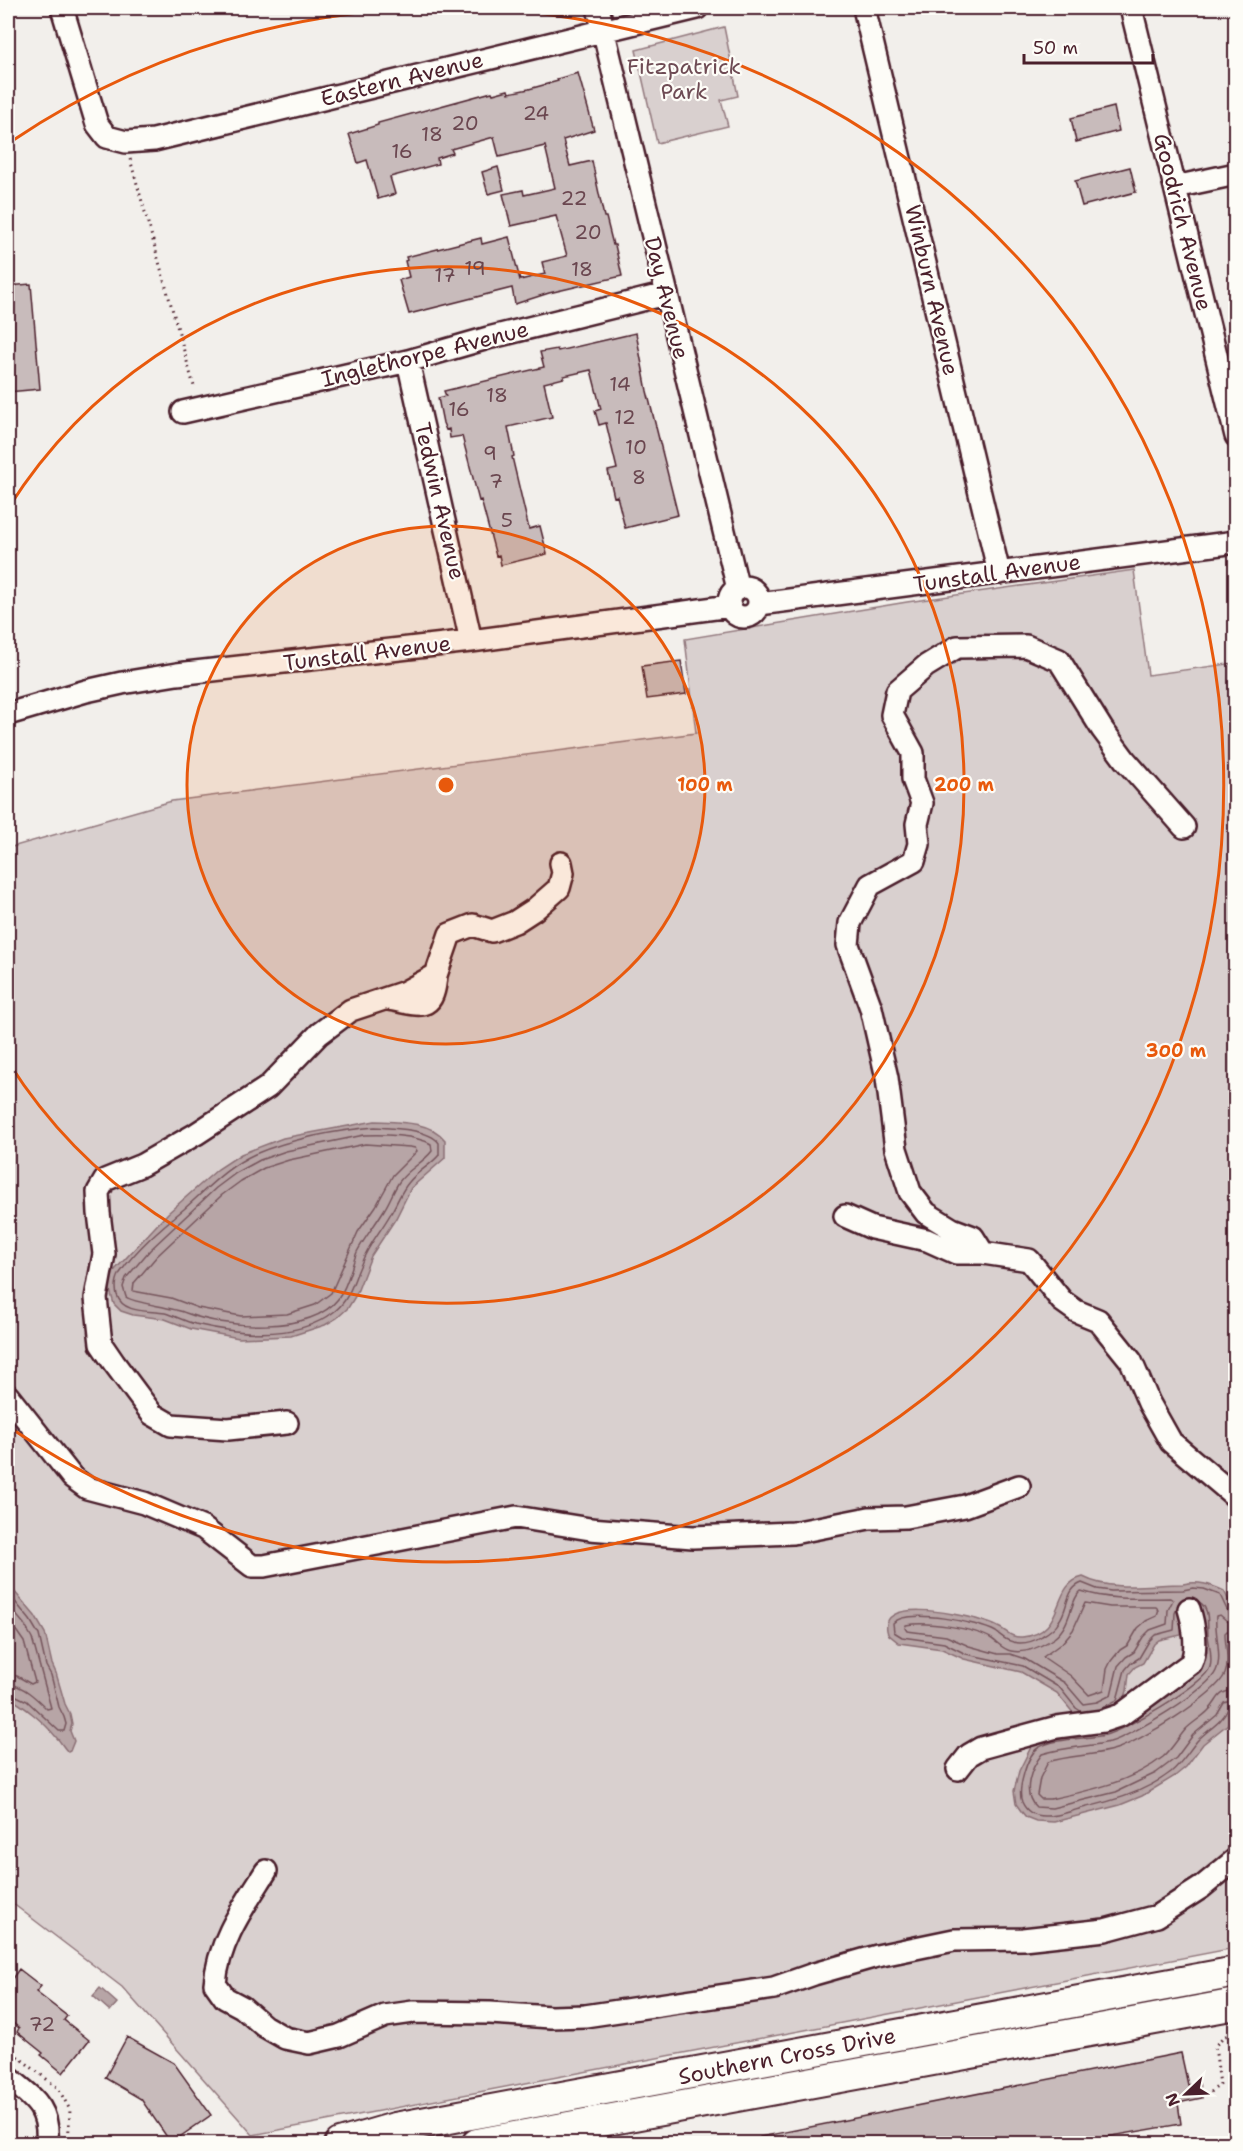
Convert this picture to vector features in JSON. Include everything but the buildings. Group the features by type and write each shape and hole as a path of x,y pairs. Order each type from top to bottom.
{"highway":[{"name":"Southern Cross Drive","path":"339,2144 395,2128 1236,1972"},
{"name":"Southern Cross Drive","path":"477,2144 1236,2004"}],"street":[{"path":"62,8 97,124 116,140"},
{"name":"Day Avenue","path":"598,8 666,294 734,598"},
{"name":"Eastern Avenue","path":"116,140 153,140 697,8"},
{"name":"Winburn Avenue","path":"864,8 999,573"},
{"name":"Goodrich Avenue","path":"1131,8 1236,436"},
{"path":"1175,187 1236,174"},
{"name":"Inglethorpe Avenue","path":"183,412 408,361 488,338 666,294"},
{"name":"Tedwin Avenue","path":"408,361 471,641"},
{"name":"Tunstall Avenue","path":"8,714 122,682 471,641 734,598 746,588 753,590 758,596 759,604 1236,542"},
{"path":"983,1253 973,1237 952,1229 926,1213 910,1192 896,1149 887,1078 871,1008 848,945 850,923 870,885 914,861 919,844 917,824 922,803 913,779 914,753 892,715 897,691 926,666 957,647 1026,646 1059,660 1101,729 1184,827"},
{"path":"287,1423 228,1429 171,1425 152,1414 101,1344 96,1298 104,1254 98,1192 105,1180 160,1155 268,1087 319,1034 351,1010 405,992 436,975 450,934 473,925 492,931 515,922 535,909 559,888 563,873 561,863"},
{"path":"845,1216 872,1228 927,1240 956,1253 983,1253 1029,1260 1062,1301 1076,1311 1098,1320 1131,1361 1149,1403 1171,1442 1236,1497"},
{"path":"8,1396 72,1477 87,1488 144,1503 203,1528 252,1566 264,1566 516,1517 590,1529 693,1537 793,1533 869,1518 906,1518 965,1506 1018,1486"},
{"path":"958,1769 969,1755 981,1748 1057,1727 1111,1719 1132,1708 1191,1664 1194,1648 1189,1609"},
{"path":"266,1871 227,1937 216,1965 215,1984 225,1998 242,2007 264,2026 285,2038 309,2043 339,2036 385,2016 413,2012 585,2016 774,1988 877,1956 954,1940 1023,1939 1105,1930 1157,1916 1202,1887 1236,1859"},
{"path":"8,2077 39,2103 48,2122 47,2144"}],"path":[{"path":"116,140 192,381"},
{"path":"1210,2092 1220,2085 1215,2046 1223,2037 1236,2032"}],"green space":[{"name":"Fitzpatrick Park","path":"724,27 738,96 721,100 728,126 657,143 636,50"},
{"path":"1134,570 1148,675 1235,663 1235,1948 253,2135 122,1987 8,1900 8,848 172,801 696,733 685,639 907,602"}],"water":[{"path":"375,1121 413,1124 431,1129 445,1140 445,1158 411,1188 396,1218 371,1256 356,1295 348,1308 337,1318 325,1325 291,1336 239,1338 191,1329 165,1319 133,1315 121,1311 114,1304 109,1287 114,1271 168,1213 218,1169 241,1154 283,1138"},
{"path":"1083,1577 1094,1582 1119,1586 1199,1583 1224,1591 1235,1612 1235,1707 1228,1724 1203,1744 1186,1767 1142,1796 1120,1805 1054,1822 1036,1821 1026,1817 1021,1811 1016,1804 1014,1791 1019,1771 1032,1745 1147,1708 1200,1672 1205,1652 1200,1610 1181,1614 1181,1635 1159,1640 1154,1644 1143,1663 1129,1674 1123,1703 1109,1712 1074,1714 1057,1693 1021,1672 964,1659 942,1649 899,1643 888,1634 887,1622 894,1615 905,1611 920,1610 987,1622 1015,1636 1036,1634 1052,1619 1066,1589 1073,1581"},
{"path":"8,1584 35,1616 45,1633 52,1664 72,1724 70,1731 74,1741 68,1752 40,1720 8,1697"},
{"path":"100,1988 117,2003 110,2011 93,1996"}]}
